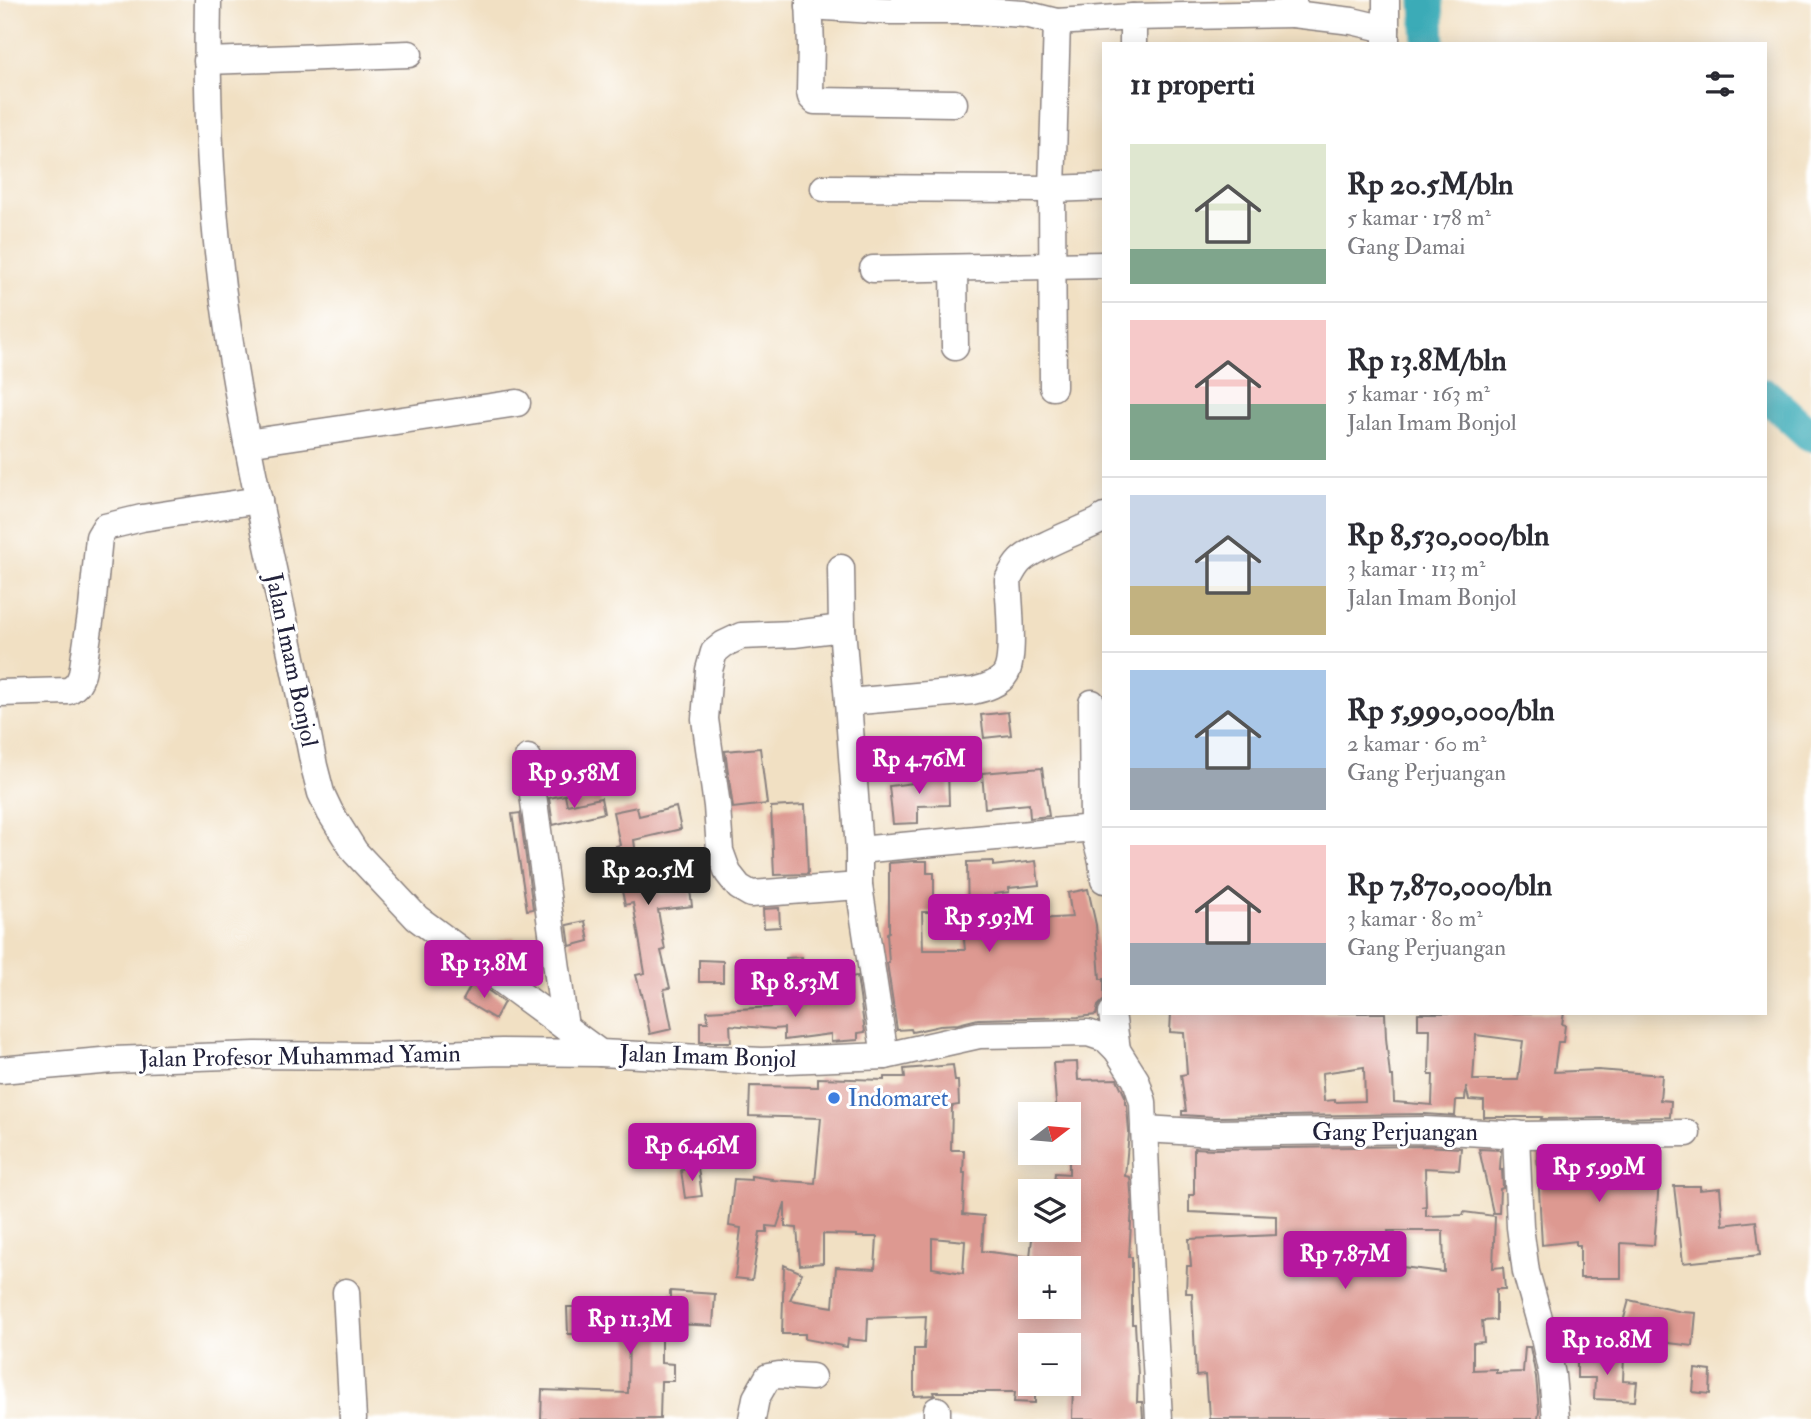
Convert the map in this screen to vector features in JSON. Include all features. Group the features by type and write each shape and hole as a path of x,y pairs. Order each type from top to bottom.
{"street":[{"name":"Jalan Imam Bonjol","path":"208,0 208,137 216,242 247,443 321,793 355,852 417,918 600,1052 762,1061 885,1056 979,1035 1088,1033 1106,1039 1129,1065 1140,1087 1143,1102 1159,1419"},
{"path":"954,103 815,102 810,92 809,3 976,5 1057,22 1125,11 1293,7 1352,21 1386,36 1385,0"},
{"path":"1125,11 1133,42"},
{"path":"1053,387 1052,190 1057,22"},
{"path":"207,61 410,54"},
{"path":"824,188 1052,190 1102,187"},
{"path":"873,269 1102,264"},
{"path":"954,268 955,347"},
{"path":"247,443 517,403"},
{"path":"0,693 68,691 79,683 92,608 99,537 106,527 142,518 259,500"},
{"path":"848,702 973,691 993,685 1006,675 1011,660 1008,580 1018,562 1102,519"},
{"path":"841,568 842,628 859,850 859,886 885,1056"},
{"path":"842,628 794,634 741,636 724,644 714,652 709,670 705,719 716,794 720,851 728,873 739,887 751,894 859,886"},
{"path":"1093,703 1093,828 1102,863"},
{"path":"528,758 565,1027"},
{"path":"859,850 1093,828"},
{"path":"1112,1015 1117,1050"},
{"name":"Jalan Profesor Muhammad Yamin","path":"0,1070 113,1060 255,1055 600,1052"},
{"name":"Gang Perjuangan","path":"1144,1129 1215,1133 1425,1130 1516,1134 1688,1133"},
{"path":"1516,1134 1520,1227 1526,1272 1552,1376 1556,1419"},
{"path":"346,1292 353,1419"},
{"path":"752,1419 755,1398 768,1377 812,1377"}],"building":[{"path":"1008,712 1011,735 984,738 981,715"},
{"path":"760,748 767,804 733,808 725,751"},
{"path":"1042,768 1049,816 1030,818 1029,804 985,808 982,773"},
{"path":"921,770 948,770 949,805 918,806 918,823 893,824 889,786 921,782"},
{"path":"565,795 567,805 601,798 604,813 553,825 549,798"},
{"path":"805,805 808,874 774,875 771,807"},
{"path":"637,807 639,816 676,807 681,829 634,840 639,878 654,875 659,894 690,890 692,906 658,910 665,950 661,951 670,988 664,989 672,1029 650,1034 636,975 645,973 633,903 625,905 621,886 616,846 620,845 613,812"},
{"path":"520,813 533,909 527,910 512,814"},
{"path":"927,861 927,873 934,873 934,912 922,912 923,950 965,950 962,919 968,918 967,862 993,861 993,866 1036,861 1039,885 1009,888 1009,892 994,894 995,927 1037,919 1072,917 1068,893 1088,889 1096,925 1102,979 1102,1002 1096,1015 978,1019 912,1032 911,1029 897,1030 887,963 889,863"},
{"path":"779,908 780,927 764,928 763,909"},
{"path":"585,921 589,941 570,946 567,925"},
{"path":"514,937 519,955 502,959 498,941"},
{"path":"802,957 805,982 788,982 786,958"},
{"path":"699,960 723,961 723,982 699,982"},
{"path":"857,976 865,1032 858,1033 858,1040 831,1042 831,1034 784,1040 784,1028 730,1025 731,1042 700,1042 700,1022 708,1022 707,1011 807,1005 807,996 851,995 849,977"},
{"path":"474,980 504,1002 495,1019 463,1000"},
{"path":"1171,1015 1385,1015 1394,1102 1432,1105 1433,1075 1429,1075 1430,1029 1418,1029 1418,1015 1564,1015 1563,1042 1558,1042 1554,1072 1598,1070 1662,1075 1660,1100 1671,1101 1670,1117 1484,1117 1484,1101 1469,1100 1466,1086 1465,1100 1456,1100 1455,1116 1182,1115 1182,1111 1186,1111 1181,1075 1187,1074 1184,1033 1170,1032","holes":["1476,1035 1523,1041 1518,1080 1473,1080","1364,1067 1365,1101 1324,1101 1322,1073"]},
{"path":"1077,1062 1078,1080 1117,1079 1125,1096 1129,1133 1125,1176 1130,1177 1132,1206 1129,1257 1132,1257 1132,1324 1135,1324 1137,1402 1142,1402 1143,1419 1072,1419 1073,1396 1081,1396 1081,1333 1018,1333 1018,1396 1035,1396 1035,1403 1014,1402 1015,1392 934,1392 935,1395 914,1396 914,1349 924,1349 926,1316 868,1318 867,1341 848,1339 847,1347 805,1339 805,1334 782,1334 784,1265 802,1273 790,1300 833,1307 836,1267 875,1269 877,1237 823,1234 823,1263 800,1265 797,1228 785,1227 785,1203 777,1227 767,1226 767,1232 760,1232 752,1280 735,1278 741,1228 729,1226 734,1179 751,1180 751,1176 815,1183 821,1118 749,1116 750,1086 818,1087 818,1078 884,1080 884,1077 905,1077 904,1069 953,1065 955,1081 958,1081 959,1105 952,1106 951,1150 964,1150 963,1214 984,1216 982,1251 1022,1256 1018,1256 1018,1319 1081,1319 1081,1256 1030,1256 1032,1242 1081,1242 1081,1179 1054,1179 1055,1173 1069,1174 1069,1166 1082,1166 1082,1102 1056,1102 1053,1063","holes":["932,1238 965,1241 963,1273 932,1268"]},
{"path":"1425,1146 1461,1148 1459,1170 1425,1168 1426,1206 1421,1207 1426,1207 1426,1216 1463,1215 1464,1212 1495,1216 1493,1268 1503,1267 1505,1289 1496,1289 1496,1320 1482,1321 1484,1342 1473,1343 1473,1370 1523,1372 1525,1347 1530,1347 1536,1377 1538,1419 1210,1419 1205,1375 1196,1376 1192,1293 1186,1293 1187,1266 1191,1266 1189,1239 1276,1235 1276,1216 1189,1212 1189,1195 1194,1195 1194,1148","holes":["1388,1231 1443,1231 1444,1272 1394,1266"]},
{"path":"1479,1149 1501,1150 1503,1188 1500,1189 1499,1213 1493,1213"},
{"path":"1658,1149 1659,1182 1654,1245 1621,1243 1621,1278 1580,1278 1580,1245 1576,1245 1576,1241 1542,1245 1537,1151"},
{"path":"698,1168 702,1196 685,1198 681,1170"},
{"path":"1674,1186 1700,1186 1700,1190 1720,1188 1723,1225 1756,1221 1760,1255 1683,1263"},
{"path":"670,1291 715,1294 713,1326 661,1323 661,1363 674,1364 674,1381 661,1381 660,1419 541,1419 542,1390 628,1393 629,1331 597,1330 597,1334 568,1334 567,1307 601,1307 602,1301 670,1303"},
{"path":"1629,1300 1696,1313 1693,1346 1628,1338 1631,1322 1623,1322"},
{"path":"1577,1354 1624,1355 1623,1381 1637,1382 1635,1401 1594,1399 1595,1378 1577,1378"},
{"path":"1695,1369 1711,1371 1710,1394 1693,1392"}],"waterway":[{"path":"1427,0 1429,42"},
{"path":"1767,396 1811,436"}],"place":[{"name":"Indomaret","path":"834,1098"}]}
